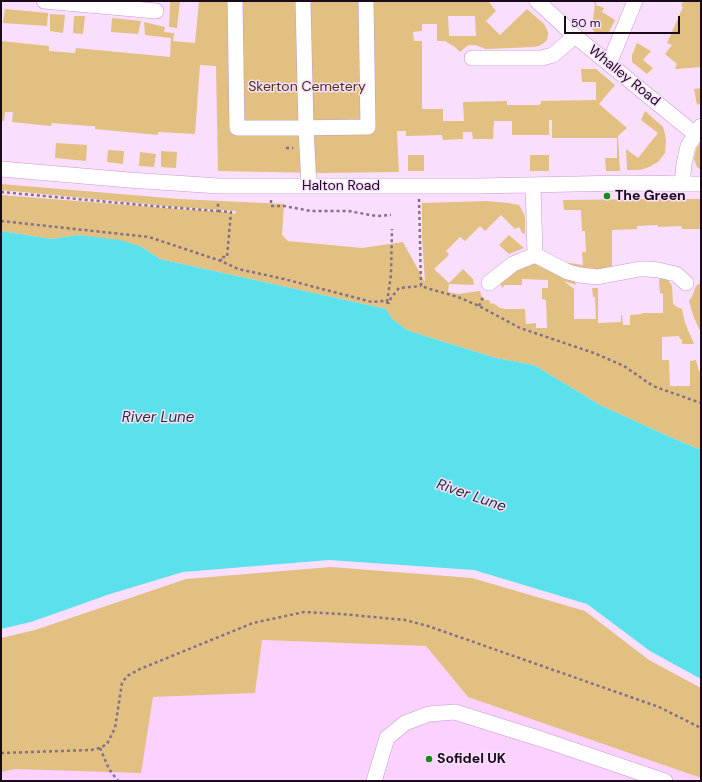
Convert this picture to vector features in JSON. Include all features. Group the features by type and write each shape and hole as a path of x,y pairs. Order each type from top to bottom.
{"street":[{"path":"44,1 156,11"},
{"path":"235,1 237,128 368,127 366,1"},
{"path":"303,1 309,186"},
{"name":"Whalley Road","path":"537,1 575,36 609,64 698,130"},
{"path":"609,64 635,1"},
{"path":"472,58 542,58 553,55 575,36"},
{"path":"682,184 688,146 698,130"},
{"name":"Halton Road","path":"1,169 219,186 419,186 625,183 701,184"},
{"path":"532,185 535,255"},
{"path":"489,283 513,264 535,255 568,272 580,275 597,277 640,269 648,269 676,274 686,283"},
{"path":"374,781 387,738 405,723 429,714 455,712 541,739 664,781"}],"path":[{"path":"286,148 291,148"},
{"path":"419,186 421,286"},
{"path":"1,192 231,212 227,258 221,257 221,261"},
{"path":"218,196 218,211"},
{"path":"271,200 271,206 284,206 311,211 348,211 377,216 391,215"},
{"path":"1,221 149,237 221,261 238,269 284,279 372,302 381,301 389,303 399,288 421,286 458,297 479,306 520,328 594,353 624,366 653,386 701,403"},
{"path":"387,302 391,275 392,229"},
{"path":"1,754 91,750 100,748 107,744 115,728 122,683 127,676 140,669 253,623 304,612 405,620 428,626 659,707 701,728"},
{"path":"100,748 109,769 118,781"}],"shaded area":[{"path":"261,640 426,646 468,697 701,778 701,781 1,781 1,772 15,769 153,697 255,693"}],"green space":[{"path":"170,1 180,1 177,28 169,27"},
{"name":"Skerton Cemetery","path":"199,1 483,1 489,2 496,11 486,21 500,35 527,9 544,24 548,32 547,40 539,46 486,49 475,45 470,45 460,52 445,41 437,41 437,24 422,24 422,31 413,32 414,41 422,41 422,109 443,109 443,121 464,121 463,102 507,101 507,105 539,105 541,101 596,100 596,82 582,82 581,69 596,69 615,85 599,104 627,128 618,136 620,171 606,171 605,158 617,158 617,138 552,138 552,120 549,120 549,135 512,135 512,121 494,121 493,139 473,139 472,132 463,132 463,139 443,140 442,135 406,136 406,131 397,131 399,172 322,173 218,171 216,66 200,65 195,134 158,132 158,135 95,129 95,126 52,123 51,126 12,122 13,112 5,112 4,121 1,121 1,41 49,46 49,51 75,53 76,48 170,57 171,38 145,35 144,22 165,27 164,32 174,33 173,41 195,43","holes":["448,16 475,16 476,36 449,36"]},
{"path":"591,1 596,1 596,5 604,8 602,12 615,20 609,32 600,33 595,32 592,29 595,3"},
{"path":"683,1 701,1 701,67 677,69 675,68 677,64 665,54 672,45 667,43 683,7 681,6"},
{"path":"5,9 48,13 47,26 3,23"},
{"path":"50,14 65,15 63,33 50,31"},
{"path":"74,16 85,16 83,34 73,33"},
{"path":"112,18 141,21 138,34 111,32"},
{"path":"637,43 651,51 643,60 653,68 647,74 632,62 632,55"},
{"path":"701,88 701,103 697,105 694,89"},
{"path":"645,111 663,127 666,140 665,153 658,162 649,167 640,170 627,170 626,149 638,158 658,133 641,120"},
{"path":"701,142 701,170 697,167 694,159 696,149"},
{"path":"56,143 87,145 86,161 55,158"},
{"path":"108,150 124,151 123,164 107,162"},
{"path":"161,151 177,152 176,168 161,167"},
{"path":"140,152 156,154 154,167 139,166"},
{"path":"408,155 424,155 424,171 408,171"},
{"path":"530,155 549,155 549,171 530,171"},
{"path":"1,184 179,199 284,204 282,235 288,241 362,248 403,242 425,282 422,236 422,203 487,201 519,205 525,218 525,233 523,234 519,227 515,229 501,215 485,231 480,226 465,241 460,237 446,251 449,254 448,256 434,269 449,283 463,269 473,279 474,285 449,284 448,292 458,294 480,291 482,297 489,300 491,304 493,303 500,308 525,309 526,324 536,323 536,328 547,328 546,300 542,299 542,288 548,288 548,280 522,279 522,285 504,285 503,288 500,284 504,277 534,262 574,279 576,285 564,281 574,289 574,319 596,319 595,297 593,297 592,288 598,288 598,323 621,322 622,315 623,325 630,325 630,315 642,313 663,313 663,294 660,293 659,282 660,277 668,280 672,286 673,304 682,309 685,323 694,344 682,344 682,339 680,339 679,336 662,337 662,360 669,360 670,386 690,386 690,361 696,360 699,371 701,372 701,450 600,405 534,365 496,358 407,330 392,319 386,309 160,259 142,247 77,235 52,239 1,231 1,195 226,212 235,214 236,211 177,207 1,190"},
{"path":"701,199 701,229 682,229 681,226 658,227 658,225 637,226 637,229 612,230 612,269 576,267 563,262 583,265 582,252 586,252 585,231 582,231 581,210 564,210 563,200"},
{"path":"509,235 524,248 509,254 499,245"},
{"path":"701,283 701,332 693,315 689,301 697,285"},
{"path":"331,567 472,578 585,611 649,660 701,688 701,778 468,697 426,646 262,640 255,693 153,697 141,773 15,769 1,772 1,638 35,630 186,579"}],"water":[{"name":"River Lune","path":"1,231 52,239 77,235 120,240 142,247 160,259 386,309 392,319 407,330 496,358 534,365 600,405 701,450 701,679 650,651 587,604 474,570 329,560 183,572 110,594 31,622 1,629"}],"place":[{"name":"The Green","path":"607,196"},
{"name":"Sofidel UK","path":"429,759"}]}
